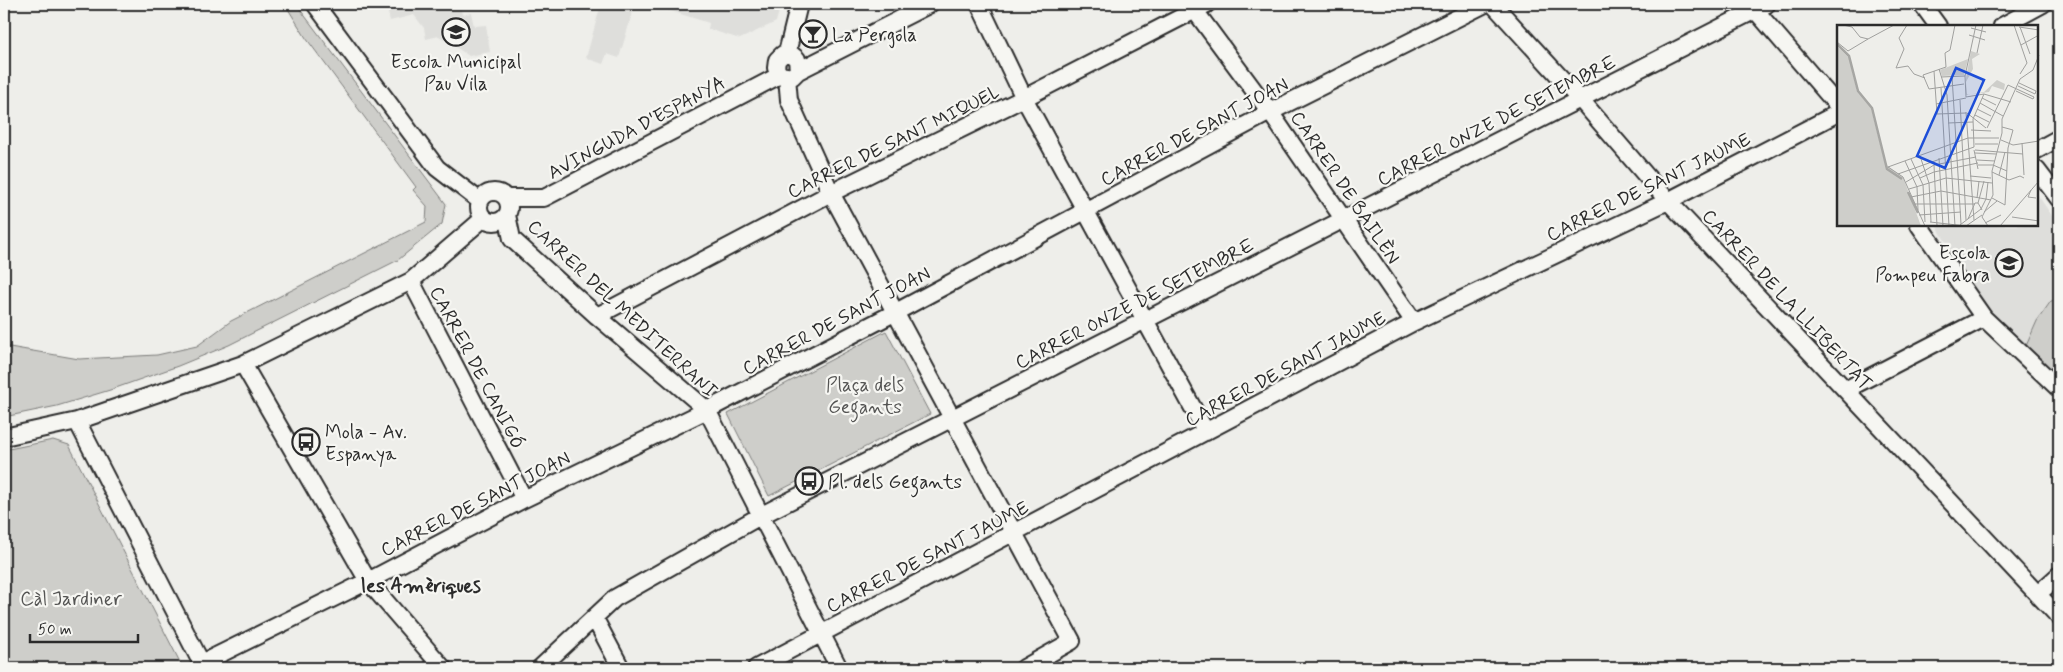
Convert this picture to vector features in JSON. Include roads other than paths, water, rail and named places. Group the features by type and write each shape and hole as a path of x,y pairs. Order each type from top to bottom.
{"street":[{"path":"315,4 437,168 480,201"},
{"path":"799,4 787,53 779,56 775,64 788,74 788,100 831,193 1072,641 1024,668"},
{"name":"AVINGUDA D'ESPANYA","path":"506,198 544,198 930,4"},
{"path":"979,4 1024,98 1087,210 1144,320 1206,432"},
{"name":"CARRER DE SANT JOAN","path":"203,666 524,499 706,410 896,312 1270,112 1484,4"},
{"name":"CARRER DE LA LLIBERTAT","path":"1493,4 1581,100 1668,201 1848,389 2059,617"},
{"path":"1922,4 1937,25"},
{"path":"2004,25 2043,4"},
{"name":"CARRER DE SANT MIQUEL","path":"597,316 831,193 1024,98 1197,6"},
{"name":"CARRER DE BAILÈN","path":"1197,6 1414,322"},
{"path":"1757,6 1837,105"},
{"name":"CARRER ONZE DE SETEMBRE","path":"540,668 615,598 760,516 1581,100 1757,6"},
{"name":"CARRER DE SANT JAUME","path":"756,668 1414,322 1668,201 1837,114"},
{"path":"2038,149 2059,138"},
{"path":"2038,171 2059,199"},
{"path":"498,192 506,198 509,208 507,215 493,222 484,218 479,209 480,201 487,194 498,192"},
{"name":"CARRER DEL MEDITERRANI","path":"507,215 512,239 597,316 706,410 839,668"},
{"path":"4,437 77,421 243,364 411,281 484,218"},
{"path":"1920,226 1984,318 2059,390"},
{"name":"CARRER DE CANIGÓ","path":"411,281 524,499"},
{"path":"1848,389 1984,318"},
{"path":"243,364 368,581 443,668"},
{"path":"77,421 203,666"},
{"path":"2038,594 2059,575"},
{"path":"595,618 621,668"}],"place":[{"name":"Escola Municipal Pau Vila","path":"456,32"},
{"name":"La Pergola","path":"813,34"},
{"name":"Escola Pompeu Fabra","path":"2009,263"},
{"name":"Mola - Av. Espanya","path":"306,442"},
{"name":"Pl. dels Gegants","path":"809,481"}],"district":[{"name":"les Amèriques","path":"421,585"}],"park label":[{"name":"Plaça dels Gegants","path":"865,395"},
{"name":"Càl Jardiner","path":"71,598"}]}
